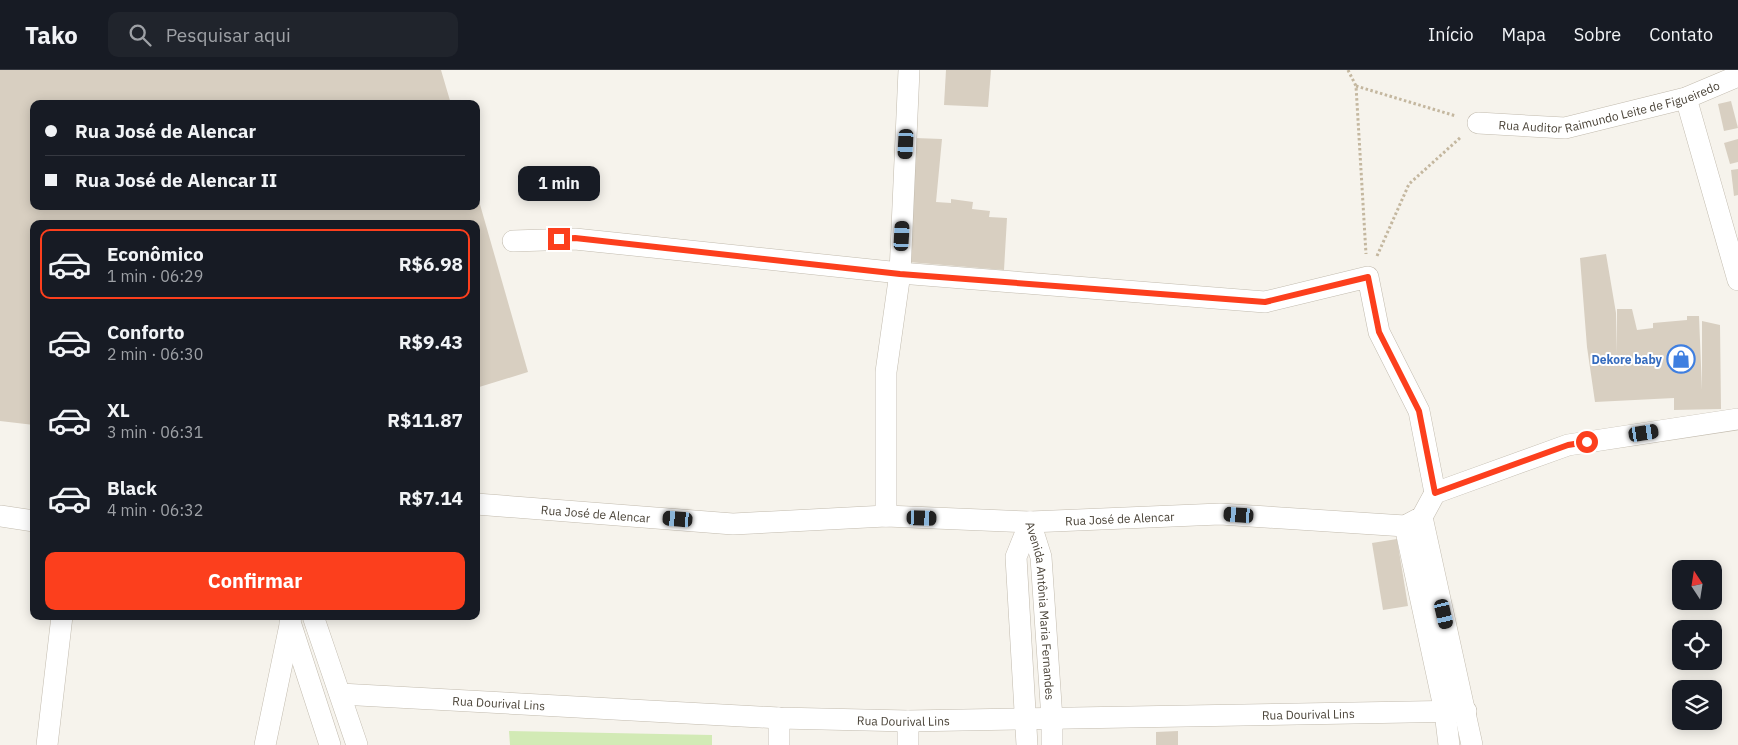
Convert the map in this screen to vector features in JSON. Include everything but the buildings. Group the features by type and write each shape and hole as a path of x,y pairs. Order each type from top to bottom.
{"street":[{"path":"886,516 886,372 900,274 909,70"},
{"name":"Rua Auditor Raimundo Leite de Figueiredo","path":"1478,123 1565,128 1686,98 1738,76"},
{"path":"1686,98 1738,280"},
{"path":"513,241 575,238 900,274 1265,302 1368,277 1379,332 1419,411 1435,493"},
{"path":"1472,745 1455,712 1414,521 1435,493 1568,445 1738,419"},
{"name":"Rua José de Alencar","path":"480,504 733,524 886,516 1030,522 1220,514 1414,521"},
{"path":"0,516 30,520"},
{"name":"Avenida Antônia Maria Fernandes","path":"1030,522 1041,557 1052,719 1052,745"},
{"name":"Avenida Antônia Maria Fernandes","path":"1027,745 1016,557 1030,522"},
{"path":"47,745 62,620"},
{"path":"265,745 291,620"},
{"path":"291,620 330,745"},
{"path":"314,620 357,745"},
{"name":"Rua Dourival Lins","path":"340,694 778,718 908,721 1455,712"},
{"path":"1449,745 1455,712"},
{"path":"778,718 779,745"},
{"path":"908,721 908,745"}],"path":[{"path":"1348,70 1356,86 1368,277"},
{"path":"1356,86 1478,123"},
{"path":"1368,277 1409,184 1478,123"}],"green space":[{"path":"509,731 712,735 712,745 510,745"}],"place":[{"name":"Dekore baby","path":"1681,359"}],"route":[{"path":"559,239 575,238 900,274 1265,302 1368,277 1379,332 1419,411 1435,493 1568,445 1587,442"}]}
